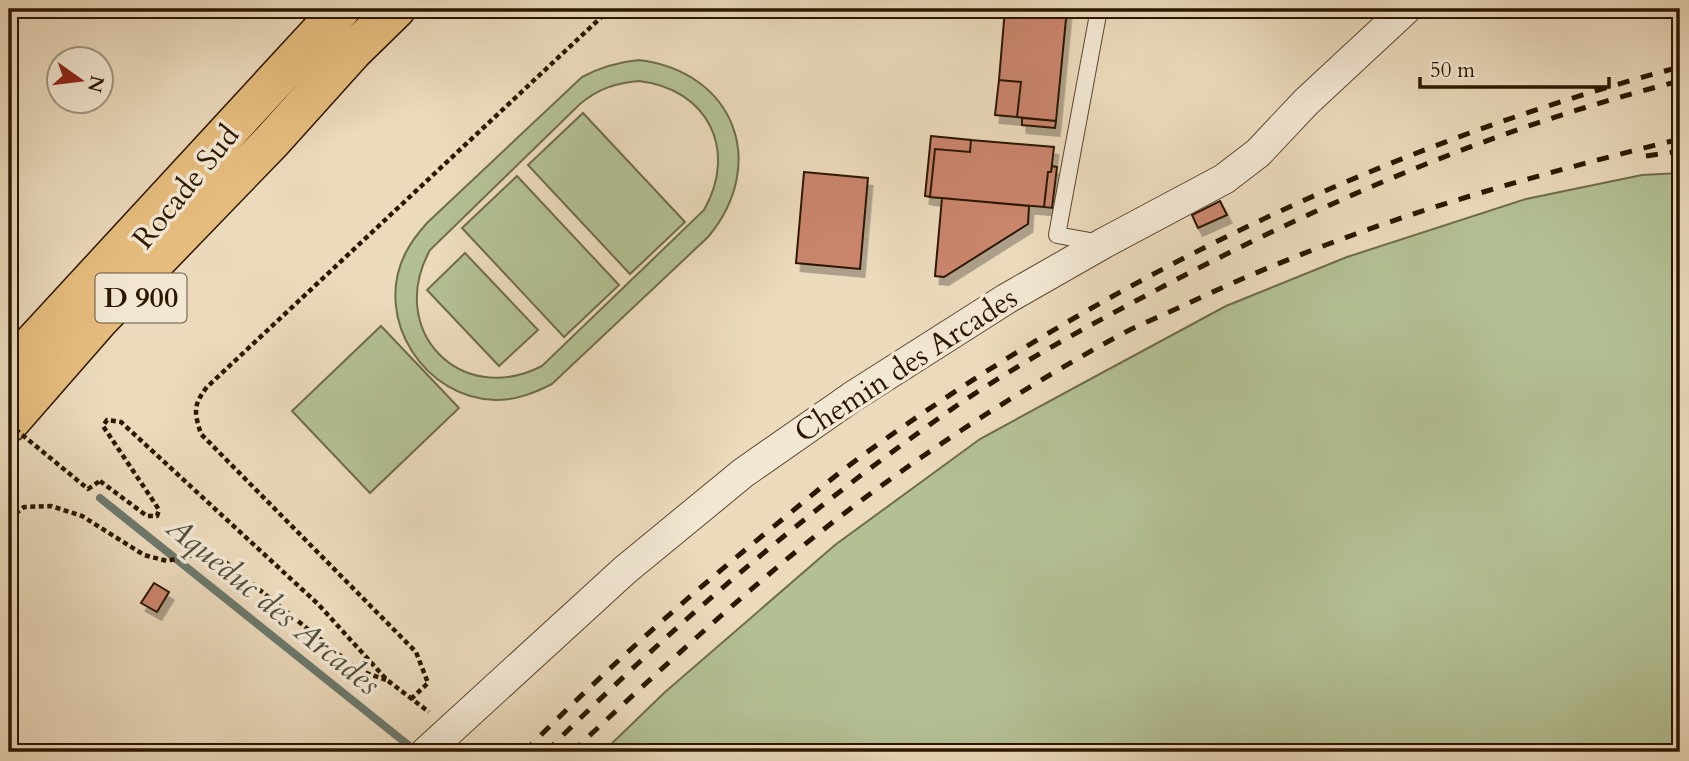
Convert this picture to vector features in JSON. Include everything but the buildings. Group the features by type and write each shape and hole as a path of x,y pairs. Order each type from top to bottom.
{"main road":[{"name":"Rocade Sud","path":"9,398 20,367 88,308 253,103 341,9"},
{"name":"Rocade Sud","path":"9,423 99,320 396,9"},
{"name":"Rocade Sud","path":"9,453 272,141"}],"street":[{"name":"Chemin des Arcades","path":"426,752 625,570 743,473 852,397 1006,299 1224,179 1258,153 1306,102 1406,9"}],"lane":[{"path":"1099,9 1057,235 1104,243"}],"path":[{"path":"411,699 428,683 416,652 201,434 196,417 196,400 610,9"},
{"path":"9,423 88,489 100,481 147,516 157,516 159,510 103,426 107,420 121,422 308,595 387,680 451,729"},
{"path":"9,519 24,507 51,506 82,516 144,555 167,561 202,553 218,556 358,670 387,680"}],"green space":[{"path":"639,60 672,68 699,82 719,102 732,126 738,152 736,180 726,209 708,237 552,384 511,399 496,400 470,396 447,386 428,371 412,351 401,328 396,304 397,279 407,250 427,223 582,77 603,68","holes":["630,82 663,86 683,96 699,110 710,126 717,145 718,166 714,188 704,210 542,366 512,376 484,377 459,369 439,354 424,333 417,308 419,280 430,250 593,94"]},
{"path":"583,113 685,222 630,274 528,165"},
{"path":"1680,173 1680,752 603,752 664,693 835,545 980,439 1226,306 1347,257 1526,199 1642,175"},
{"path":"517,176 619,285 564,337 462,228"},
{"path":"465,253 538,330 499,366 427,290"},
{"path":"381,326 459,408 370,493 292,411"}],"waterway":[{"name":"Aqueduc des Arcades","path":"100,498 417,752"}],"railway":[{"path":"524,752 582,694 673,611 827,483 956,391 1053,331 1152,275 1254,224 1358,177 1464,135 1571,99 1680,67"},
{"path":"546,752 639,662 785,535 939,418 1021,365 1226,254 1352,195 1416,168 1546,120 1680,81"},
{"path":"572,752 743,597 848,510 976,421 1109,341 1251,275 1371,229 1492,189 1680,139"},
{"path":"1646,156 1680,151"}]}
